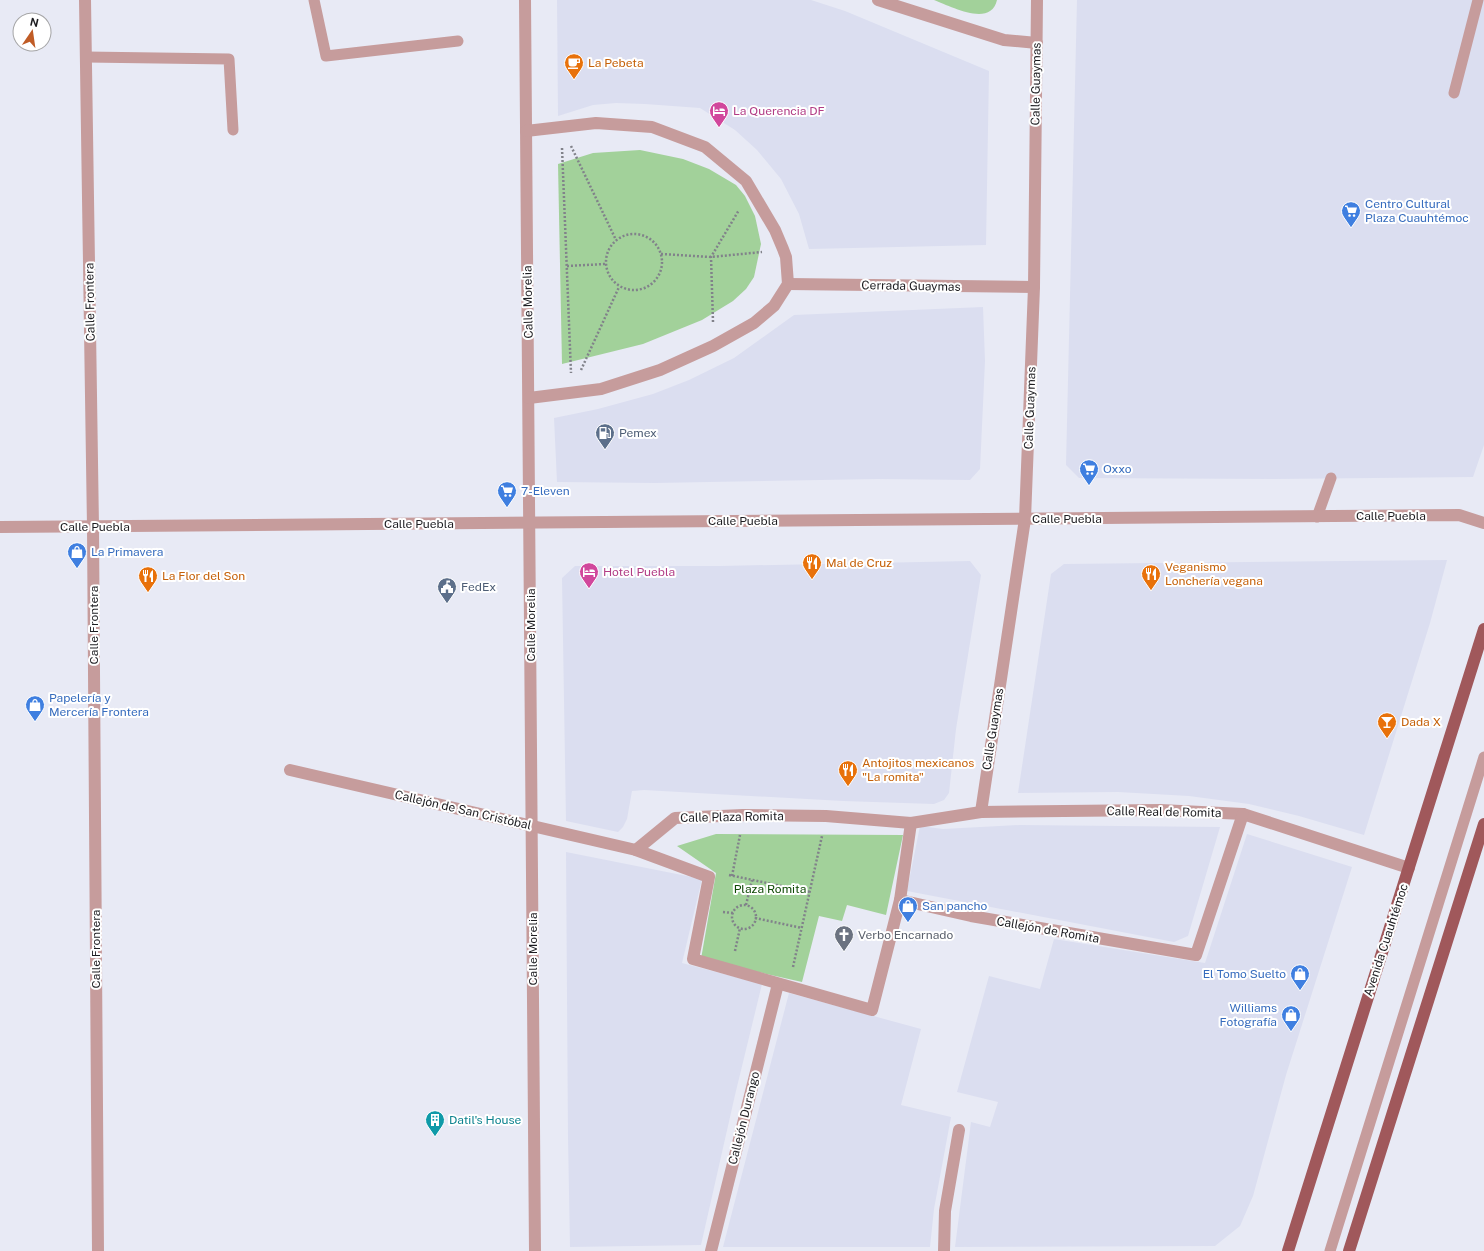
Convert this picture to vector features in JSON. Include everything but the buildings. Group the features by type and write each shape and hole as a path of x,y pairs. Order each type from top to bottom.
{"main road":[{"name":"Avenida Cuauhtémoc","path":"1288,1251 1484,629"},
{"path":"1349,1251 1484,824"}],"street":[{"name":"Calle Frontera","path":"85,0 93,527 98,1251"},
{"name":"Calle Morelia","path":"525,0 536,1251"},
{"path":"878,0 1004,40 1037,43"},
{"name":"Calle Guaymas","path":"981,812 1025,519 1034,287 1037,0"},
{"path":"526,131 596,123 652,127 705,147 746,181 751,189 775,230 786,256 788,284 774,306 754,323 713,346 651,373 601,389 529,398"},
{"name":"Cerrada Guaymas","path":"788,284 1034,287"},
{"name":"Calle Puebla","path":"0,527 1459,515 1484,523"},
{"name":"Callejón de San Cristóbal","path":"290,770 636,850"},
{"name":"Calle Real de Romita","path":"911,823 981,812 1160,810 1243,814 1409,868"},
{"name":"Callejón de Romita","path":"900,900 971,916 1196,955 1243,814"},
{"name":"Calle Plaza Romita","path":"636,850 675,818 743,815 826,816 911,823"},
{"path":"636,850 709,877 693,959 783,986 872,1010 900,900 911,823"},
{"name":"Callejón Durango","path":"711,1251 783,986"},
{"path":"944,1251 945,1211 958,1130"}],"lane":[{"path":"314,0 326,56 458,41"},
{"path":"1454,93 1478,0"},
{"path":"86,57 229,59 233,130"},
{"path":"1317,517 1331,478"},
{"path":"1330,1251 1484,757"}],"path":[{"path":"562,127 616,240"},
{"path":"562,127 572,393"},
{"path":"713,346 711,258 751,189"},
{"path":"633,234 643,235 657,246 661,254 662,264 661,273 655,282 638,291 619,287 612,281 607,273 605,264 608,251 616,240 633,234"},
{"path":"661,254 711,258 783,249"},
{"path":"567,266 605,264"},
{"path":"572,393 619,287"},
{"path":"732,876 743,815"},
{"path":"783,986 802,928 826,816"},
{"path":"724,874 810,892"},
{"path":"746,906 752,880"},
{"path":"740,906 746,906 752,909 755,918 752,924 747,928 740,928 734,924 732,917 734,910 740,906"},
{"path":"755,918 802,928"}],"shaded area":[{"path":"557,0 811,0 845,11 989,71 986,245 809,249 799,214 781,179 757,150 735,130 700,108 616,103 593,105 558,116"},
{"name":"Centro Cultural Plaza Cuauhtémoc","path":"1077,0 1484,0 1484,445 1473,477 1275,479 1079,478 1066,465"},
{"path":"983,307 985,361 980,469 970,480 878,479 655,483 557,482 554,418 598,409 653,394 689,380 734,358 794,315"},
{"path":"1447,560 1430,623 1364,835 1299,816 1249,804 1189,796 1118,792 1018,793 1051,574 1064,564"},
{"path":"970,561 981,575 956,729 949,793 944,800 934,804 843,801 644,790 632,791 627,819 623,827 618,832 566,821 562,578 575,566 720,566"},
{"path":"1019,825 1220,827 1188,936 1174,942 907,891 920,826 943,829"},
{"path":"1247,834 1352,867 1286,1075 1253,1196 1240,1226 1215,1246 955,1247 971,1122 990,1127 998,1102 957,1092 989,976 1040,989 1054,939 1205,963"},
{"path":"566,852 702,879 682,963 762,984 701,1245 570,1247"},
{"path":"789,993 921,1029 901,1105 951,1117 934,1209 930,1247 723,1247"}],"green space":[{"path":"934,0 997,0 993,8 987,13 979,14 959,10"},
{"path":"640,150 683,159 709,169 736,185 745,196 755,216 761,244 754,277 746,289 733,301 702,320 643,344 562,364 558,164 593,153"},
{"name":"Plaza Romita","path":"716,834 903,835 886,915 847,905 842,921 819,916 802,982 701,959 716,873 677,846"}],"place":[{"name":"La Pebeta","path":"574,80"},
{"name":"La Querencia DF","path":"719,128"},
{"name":"Centro Cultural Plaza Cuauhtémoc","path":"1351,228"},
{"name":"Pemex","path":"605,450"},
{"name":"Oxxo","path":"1089,486"},
{"name":"7-Eleven","path":"507,508"},
{"name":"La Primavera","path":"77,569"},
{"name":"Mal de Cruz","path":"812,580"},
{"name":"Hotel Puebla","path":"589,589"},
{"name":"Veganismo Lonchería vegana","path":"1151,591"},
{"name":"La Flor del Son","path":"148,593"},
{"name":"FedEx","path":"447,604"},
{"name":"Papelería y Mercería Frontera","path":"35,722"},
{"name":"Dada X","path":"1387,739"},
{"name":"Antojitos mexicanos \"La romita\"","path":"848,787"},
{"name":"San pancho","path":"908,923"},
{"name":"Verbo Encarnado","path":"844,952"},
{"name":"El Tomo Suelto","path":"1300,991"},
{"name":"Williams Fotografía","path":"1291,1032"},
{"name":"Datil's House","path":"435,1137"}]}
